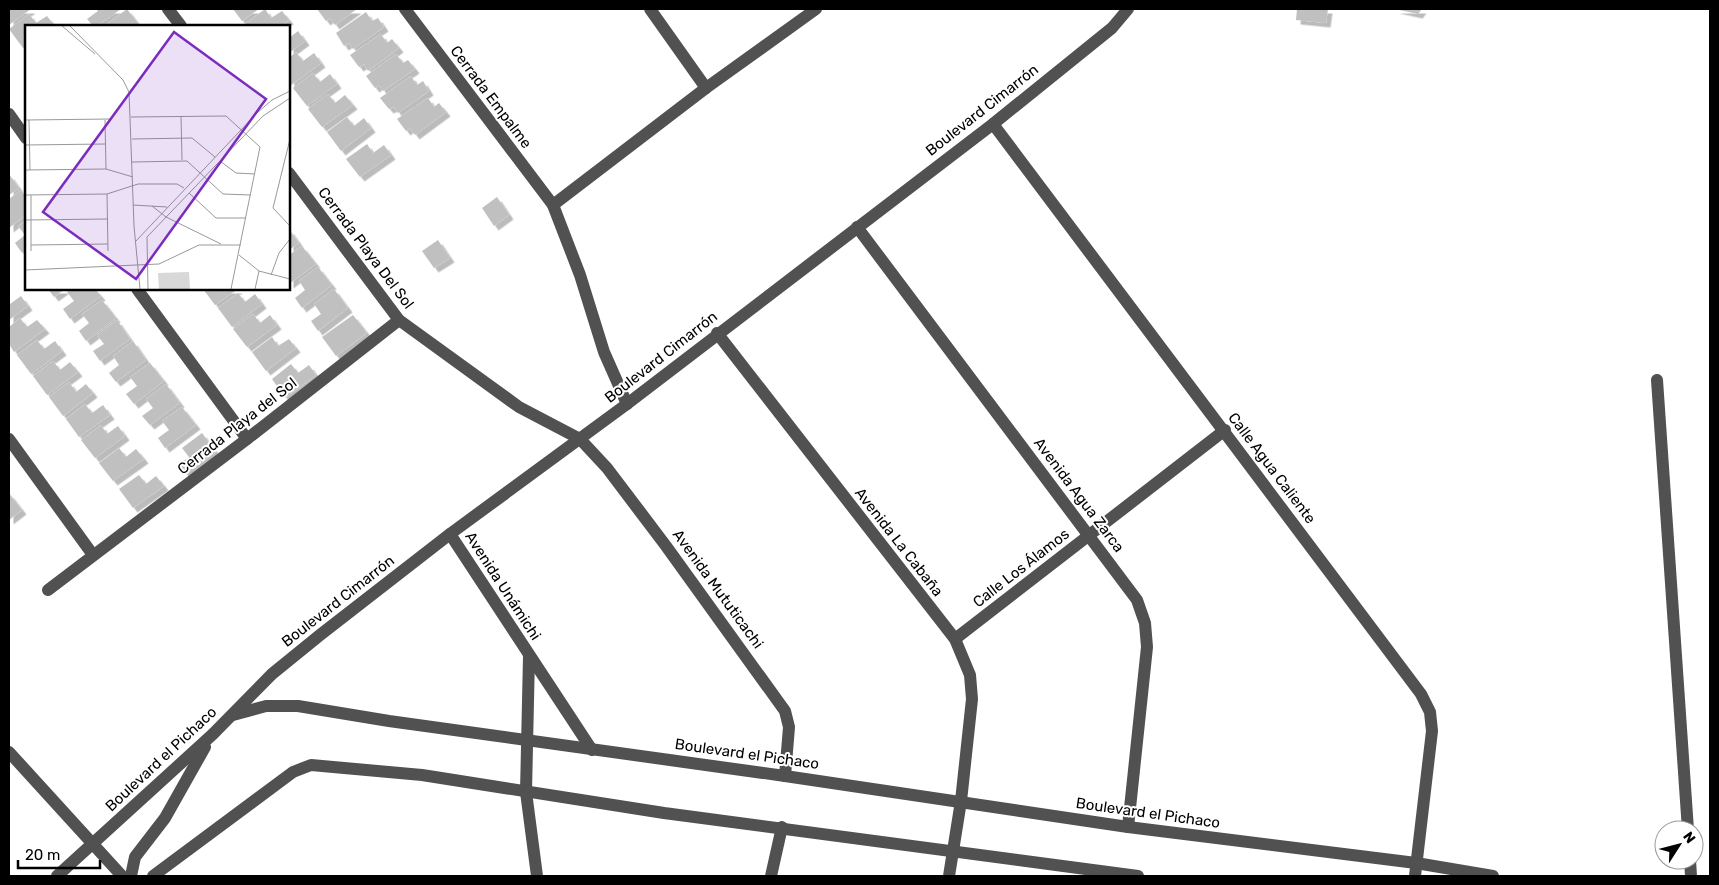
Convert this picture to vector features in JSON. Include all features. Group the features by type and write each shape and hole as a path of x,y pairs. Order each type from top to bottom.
{"street":[{"path":"168,9 180,25"},
{"name":"Cerrada Empalme","path":"405,9 553,205 580,275 604,352 627,404"},
{"path":"650,9 706,88"},
{"path":"553,205 706,88 816,9"},
{"name":"Boulevard Cimarrón","path":"233,715 272,674 450,534 627,404 717,333 993,124 1112,28 1128,9"},
{"path":"9,114 25,137"},
{"name":"Calle Agua Caliente","path":"993,124 1225,430 1421,694 1430,712 1432,731 1416,870"},
{"name":"Cerrada Playa Del Sol","path":"290,174 399,320 519,408 580,439"},
{"name":"Avenida Agua Zarca","path":"857,227 1137,600 1145,623 1146,647 1140,726 1128,827"},
{"name":"Cerrada Playa Del Sol","path":"138,290 247,439"},
{"name":"Cerrada Playa del Sol","path":"94,555 399,320"},
{"name":"Avenida La Cabaña","path":"717,333 955,639 970,675 972,699 961,801 952,852"},
{"path":"1657,380 1687,820"},
{"name":"Calle Los Álamos","path":"955,639 1225,430"},
{"path":"9,438 94,555 48,590"},
{"name":"Avenida Mututicachi","path":"580,439 607,468 666,546 785,711 789,727 785,776"},
{"name":"Avenida Unámichi","path":"450,534 592,750"},
{"name":"Avenida Unámichi","path":"529,656 526,792 537,876"},
{"name":"Boulevard el Pichaco","path":"58,876 233,715 266,706 298,706 592,750 961,801 1416,870 1493,876"},
{"path":"131,876 135,857 166,818 212,734"},
{"path":"9,752 94,843 122,876"},
{"path":"153,876 293,772 311,765 422,775 664,813 782,827 952,852 1138,876"},
{"path":"771,876 782,827"},
{"path":"949,876 952,852"}],"building":[{"path":"9,9 31,9 9,25"},
{"path":"96,9 121,9 98,25 92,25 87,19 98,11"},
{"path":"127,9 139,25 108,25"},
{"path":"233,9 259,9 242,21"},
{"path":"265,9 271,18 282,11 289,20 282,25 245,24"},
{"path":"317,9 357,9 335,25 330,18 326,21"},
{"path":"1297,9 1328,9 1326,23 1296,20"},
{"path":"1395,9 1422,9 1418,14"},
{"path":"366,12 372,21 378,18 384,27 353,49 349,43 344,46 336,33"},
{"path":"29,14 36,23 47,16 54,25 25,25 25,47 23,48 9,29"},
{"path":"298,31 305,41 290,52 290,37"},
{"path":"381,34 387,43 392,39 399,48 368,71 364,64 359,67 350,55"},
{"path":"296,52 303,61 314,53 321,63 290,86 290,57"},
{"path":"396,54 403,63 408,60 415,69 383,91 379,85 375,88 366,76"},
{"path":"313,73 320,82 330,74 337,84 307,106 293,88"},
{"path":"411,76 417,85 423,81 429,91 398,113 394,107 389,109 380,98"},
{"path":"328,94 335,103 345,95 353,105 322,127 308,109"},
{"path":"428,98 434,107 439,103 446,112 415,135 410,128 406,131 397,119"},
{"path":"347,117 354,126 364,118 371,128 341,151 327,132"},
{"path":"367,144 373,153 384,145 391,155 360,177 346,159"},
{"path":"9,174 19,188 9,195"},
{"path":"21,190 25,196 25,216 9,228 9,199"},
{"path":"497,197 509,215 494,226 482,208"},
{"path":"25,222 25,235 18,226"},
{"path":"290,230 299,243 290,249"},
{"path":"25,235 25,251 22,253 15,243"},
{"path":"438,240 450,258 434,268 422,251"},
{"path":"302,246 316,264 290,283 290,254"},
{"path":"318,267 332,285 302,308 295,298 305,290 299,281"},
{"path":"334,289 348,308 318,331 311,321 321,314 314,304"},
{"path":"49,290 64,290 54,297"},
{"path":"70,290 96,290 101,296 70,319 63,309 74,301 67,292"},
{"path":"204,290 237,290 215,305"},
{"path":"238,293 245,302 255,294 262,304 232,327 218,308"},
{"path":"21,296 28,306 9,320 9,303"},
{"path":"102,300 116,318 86,341 79,331 89,323 82,314"},
{"path":"253,314 260,323 270,315 277,325 247,347 233,329"},
{"path":"353,315 367,333 336,356 322,337"},
{"path":"20,318 27,327 37,320 45,329 14,352 9,344 9,327"},
{"path":"117,320 130,339 100,361 93,351 104,344 97,335"},
{"path":"272,337 278,346 289,339 296,348 266,371 252,352"},
{"path":"37,340 44,349 55,341 62,351 31,374 17,355"},
{"path":"133,341 146,360 116,382 109,373 119,365 113,356"},
{"path":"53,361 60,370 70,362 78,372 47,395 33,376"},
{"path":"150,363 164,381 134,404 126,394 137,386 130,377"},
{"path":"291,364 298,373 309,365 316,375 285,398 272,379"},
{"path":"69,382 76,392 86,384 93,393 63,416 49,397"},
{"path":"166,384 180,403 150,425 142,416 153,408 146,399"},
{"path":"85,404 92,413 103,405 110,415 79,437 66,419"},
{"path":"182,407 196,425 165,448 158,438 169,430 162,421"},
{"path":"101,425 107,434 118,426 125,436 95,458 81,440"},
{"path":"202,433 216,452 186,474 178,465 189,457 182,448"},
{"path":"119,448 126,457 136,449 144,459 113,481 99,463"},
{"path":"139,475 146,484 156,476 164,486 133,508 119,489"},
{"path":"9,493 22,510 9,520"}]}
